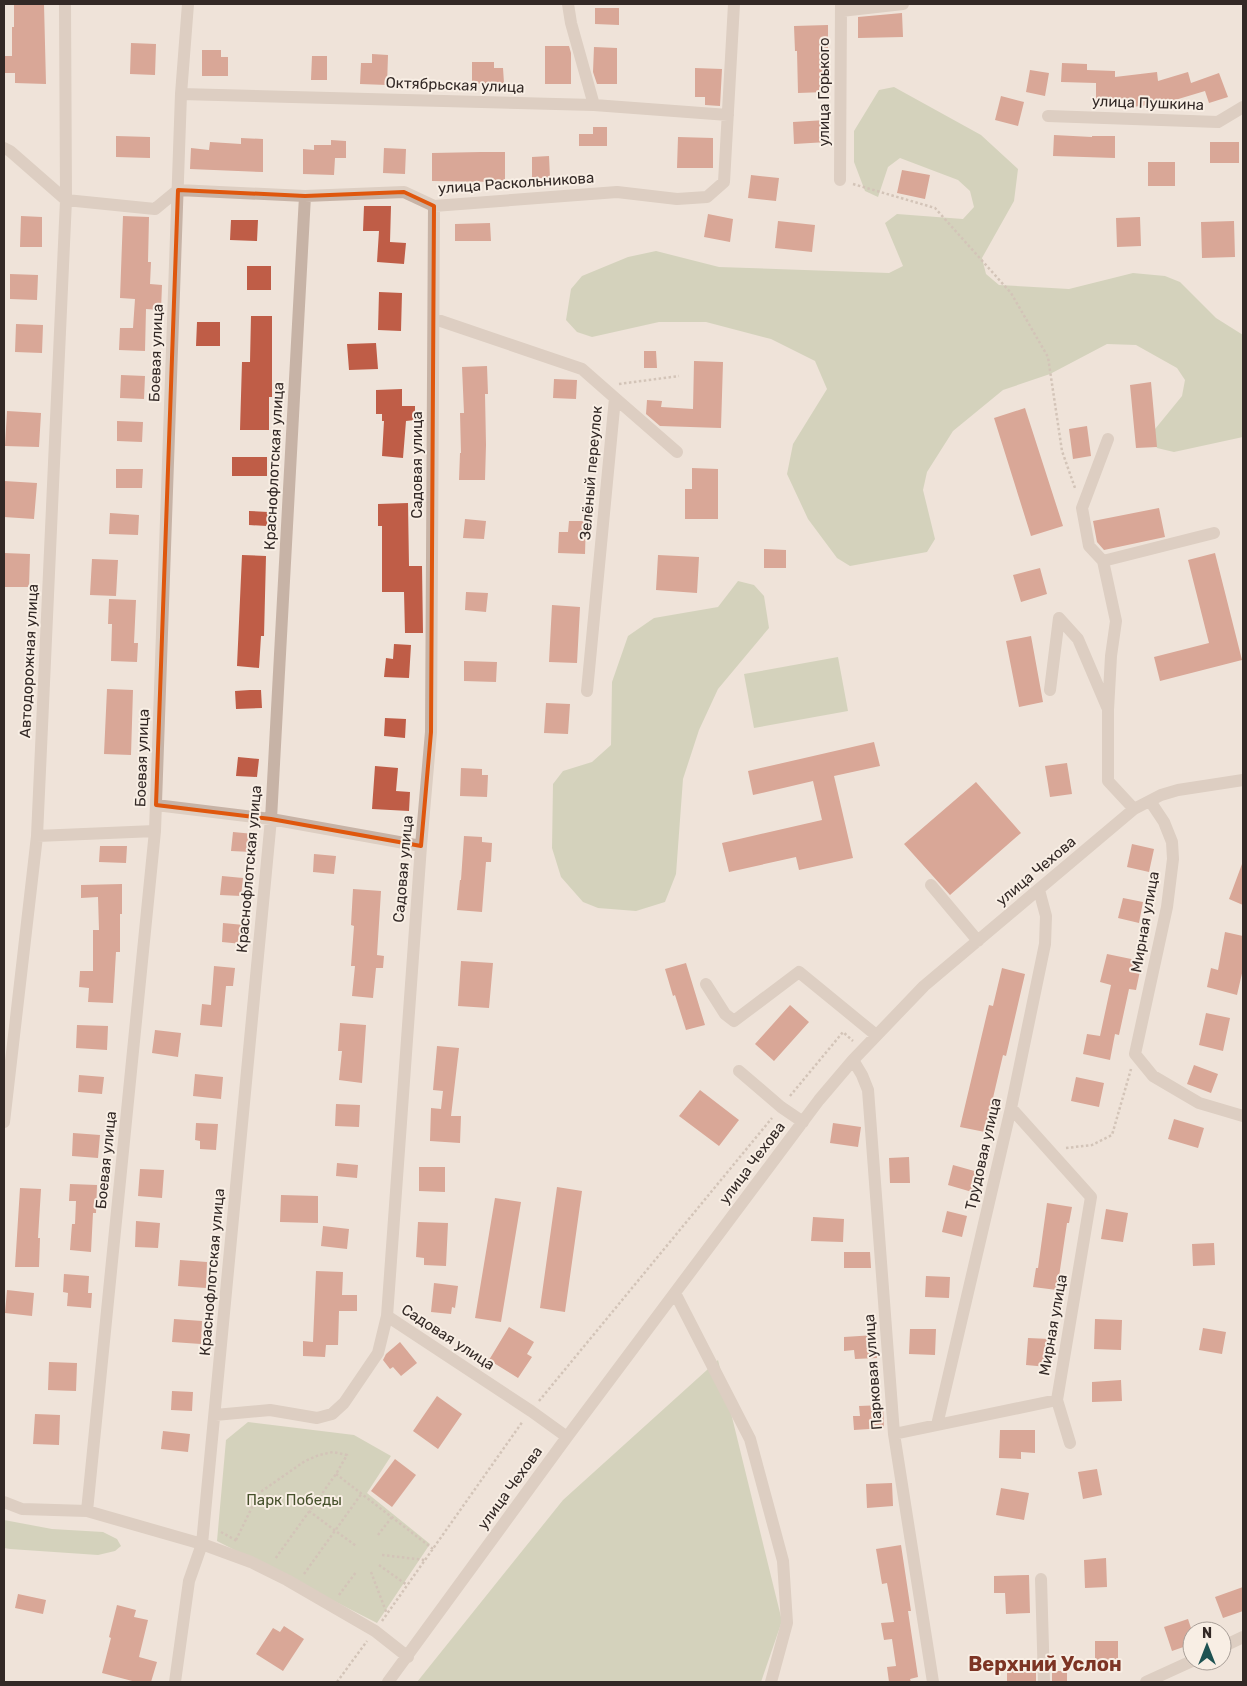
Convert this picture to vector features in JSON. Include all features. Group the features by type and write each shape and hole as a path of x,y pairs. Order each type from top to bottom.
{"street":[{"name":"Автодорожная улица","path":"4,1122 37,836 66,200 65,4"},
{"name":"Боевая улица","path":"87,1511 156,831 181,94 188,4"},
{"path":"568,4 571,23 594,105"},
{"name":"улица Раскольникова","path":"178,190 305,196 404,192 434,206 618,192 677,199 707,197 724,182 734,4"},
{"path":"841,8 903,4"},
{"name":"улица Горького","path":"840,180 841,8"},
{"name":"Октябрьская улица","path":"181,94 594,105 728,115"},
{"name":"улица Пушкина","path":"1048,116 1218,122 1243,107"},
{"path":"4,148 10,151 66,200 156,209 178,190"},
{"name":"Краснофлотская улица","path":"175,1682 189,1581 202,1544 271,819 305,196"},
{"name":"Садовая улица","path":"434,206 432,732 420,846 386,1316 531,1411 567,1437"},
{"name":"Зелёный переулок","path":"435,319 582,369 610,393 587,690"},
{"path":"610,393 677,452"},
{"path":"1108,439 1082,508 1089,546 1103,561 1116,621 1110,656 1108,781 1134,809"},
{"path":"1103,561 1214,533"},
{"path":"1050,690 1059,618 1078,639 1108,710"},
{"name":"улица Чехова","path":"388,1682 567,1437 803,1122 853,1060 876,1035 924,986 1134,809 1161,795 1178,790 1243,780"},
{"name":"Мирная улица","path":"1135,1054 1167,907 1173,859 1172,842 1164,822 1150,801"},
{"path":"156,805 271,819 420,846"},
{"path":"37,836 156,831"},
{"path":"931,886 978,940"},
{"name":"Трудовая улица","path":"937,1425 1011,1108 1045,944 1046,916 1038,890"},
{"path":"706,984 725,1014 734,1021 799,972 876,1035"},
{"path":"1135,1054 1153,1076 1199,1104 1243,1116"},
{"name":"Парковая улица","path":"853,1060 868,1090 894,1434 933,1682"},
{"path":"739,1071 781,1107 803,1122"},
{"path":"1011,1108 1049,1150"},
{"name":"Мирная улица","path":"1049,1150 1091,1197 1056,1400"},
{"path":"675,1293 750,1439 784,1561 787,1623 771,1682"},
{"path":"215,1415 270,1410 317,1418 332,1414 344,1403 378,1354 386,1316"},
{"path":"894,1434 1056,1400 1070,1443"},
{"path":"4,1502 22,1509 87,1511 202,1544 251,1562 287,1580 375,1631 408,1657"},
{"path":"1041,1579 1044,1682"},
{"path":"1146,1682 1182,1666"}],"path":[{"path":"840,180 935,208 1011,293 1048,357 1062,451 1082,508"},
{"path":"610,393 623,383 679,376"},
{"path":"336,1682 375,1631 531,1411 843,1032 863,1049"},
{"path":"1049,1150 1092,1145 1112,1135 1135,1054"},
{"path":"236,1540 259,1493 306,1461 333,1452 347,1455 336,1474 274,1560"},
{"path":"336,1474 433,1549"},
{"path":"303,1575 362,1493"},
{"path":"309,1511 356,1546"},
{"path":"378,1534 392,1517"},
{"path":"382,1555 425,1560"},
{"path":"379,1565 407,1585"},
{"path":"338,1597 356,1572"},
{"path":"371,1572 387,1614"}],"highlighted area":[{"path":"178,190 305,196 404,192 434,206 431,732 421,846 271,819 156,805"}],"green space":[{"path":"894,87 981,135 1018,169 1014,201 982,258 986,274 999,285 1069,289 1133,273 1165,276 1180,282 1216,318 1243,335 1243,437 1174,452 1157,448 1151,434 1182,396 1185,380 1177,368 1136,345 1107,344 1050,374 1003,390 953,431 927,472 923,490 935,539 927,552 850,566 837,558 808,519 787,474 793,444 827,389 815,361 771,339 706,322 659,322 592,337 577,332 566,320 571,289 582,276 628,257 656,251 719,267 889,273 903,266 885,223 897,214 963,219 974,207 970,191 958,180 900,158 888,167 878,197 865,191 854,162 854,131 879,90"},
{"path":"738,581 754,585 764,596 769,628 718,689 699,730 683,779 676,874 665,902 636,911 598,908 583,902 561,877 552,848 553,784 563,771 592,762 611,745 612,682 628,636 654,618 718,607"},
{"path":"838,657 848,711 754,728 744,674"},
{"path":"718,1360 782,1621 761,1682 417,1682 563,1500"},
{"name":"Парк Победы","path":"248,1422 354,1435 391,1456 367,1493 430,1544 377,1623 217,1541 226,1440"},
{"path":"4,1520 52,1529 103,1532 117,1539 121,1546 115,1551 98,1555 4,1548"}],"building":[{"path":"14,4 44,4 46,84 15,83 15,73 4,73 4,56 12,56"},
{"path":"595,8 619,8 619,25 595,24"},
{"path":"902,13 903,37 858,38 858,17"},
{"path":"828,25 828,50 824,50 825,92 798,93 797,51 795,51 794,26"},
{"path":"131,43 156,44 155,75 130,74"},
{"path":"545,46 569,46 571,53 571,84 545,84"},
{"path":"594,47 617,48 617,84 597,84 593,72"},
{"path":"202,50 221,50 221,57 228,57 228,76 202,76"},
{"path":"372,54 388,55 387,85 360,84 361,63 372,63"},
{"path":"312,56 327,56 327,80 311,80"},
{"path":"472,62 494,62 494,68 503,68 504,83 472,84"},
{"path":"1062,63 1087,64 1087,70 1115,71 1115,77 1157,72 1158,81 1188,72 1191,83 1219,73 1228,97 1209,103 1205,91 1165,103 1132,107 1096,106 1096,83 1061,82"},
{"path":"695,68 722,69 720,106 705,105 705,97 695,97"},
{"path":"1030,70 1049,73 1045,96 1026,92"},
{"path":"1001,96 1024,102 1018,126 995,120"},
{"path":"826,120 827,142 794,144 793,122"},
{"path":"593,127 607,127 607,146 579,146 579,134 593,134"},
{"path":"1054,135 1115,136 1115,158 1053,156"},
{"path":"116,136 150,137 150,158 116,157"},
{"path":"678,137 713,138 713,168 677,168"},
{"path":"241,138 263,139 263,172 190,169 191,148 209,150 210,142 241,144"},
{"path":"331,140 346,141 346,158 335,158 334,175 303,174 303,149 314,150 314,145 331,145"},
{"path":"1210,142 1239,142 1239,163 1210,163"},
{"path":"384,148 406,149 405,174 383,173"},
{"path":"505,152 505,182 432,181 432,153"},
{"path":"549,156 550,178 532,178 532,157"},
{"path":"1148,162 1175,162 1175,186 1148,186"},
{"path":"902,170 930,175 925,199 897,193"},
{"path":"751,175 779,178 776,201 748,198"},
{"path":"364,206 391,206 390,242 406,243 404,264 377,262 379,231 363,231"},
{"path":"708,214 733,219 730,242 704,237"},
{"path":"21,216 42,217 42,247 20,247"},
{"path":"123,216 149,217 148,262 151,262 150,284 162,285 161,310 146,309 145,351 119,350 120,328 133,328 135,299 120,298"},
{"path":"1140,217 1141,246 1117,247 1116,218"},
{"path":"231,220 258,220 257,241 230,240"},
{"path":"778,221 815,225 812,252 775,248"},
{"path":"1234,221 1235,257 1202,258 1201,222"},
{"path":"490,223 491,241 455,241 455,224"},
{"path":"247,266 271,266 271,290 247,290"},
{"path":"10,274 38,275 37,300 10,299"},
{"path":"379,292 402,293 401,331 378,330"},
{"path":"251,316 272,316 272,397 269,397 269,430 240,430 242,362 250,362"},
{"path":"197,322 220,322 220,346 196,346"},
{"path":"16,324 43,325 42,353 15,352"},
{"path":"376,343 378,369 349,370 347,344"},
{"path":"644,351 656,351 657,368 644,368"},
{"path":"694,361 723,362 721,428 660,426 646,414 647,400 662,401 661,407 693,409"},
{"path":"487,366 488,394 485,394 485,480 459,480 461,453 460,413 464,413 462,367"},
{"path":"121,375 145,376 144,399 120,398"},
{"path":"554,379 577,380 576,399 553,398"},
{"path":"1151,382 1157,447 1136,448 1130,385"},
{"path":"402,389 402,406 415,406 415,420 406,421 403,458 382,456 384,421 382,421 382,414 376,414 376,390"},
{"path":"1025,408 1063,526 1031,536 994,418"},
{"path":"7,411 41,413 39,447 5,446"},
{"path":"117,421 143,422 142,442 117,441"},
{"path":"1087,426 1091,456 1073,459 1069,429"},
{"path":"232,457 267,457 267,476 232,476"},
{"path":"692,468 718,469 718,519 685,519 685,489 692,489"},
{"path":"116,469 143,469 142,488 116,488"},
{"path":"4,481 37,483 34,519 4,517"},
{"path":"408,503 409,566 422,566 423,633 405,633 404,592 382,592 382,526 378,526 378,504"},
{"path":"1159,508 1165,537 1104,550 1097,542 1093,521"},
{"path":"249,511 268,512 267,526 249,525"},
{"path":"110,513 139,515 138,535 109,534"},
{"path":"465,519 486,521 484,539 463,538"},
{"path":"569,521 586,521 585,554 558,553 559,532 568,532"},
{"path":"764,549 786,550 786,568 764,568"},
{"path":"4,553 30,554 29,587 5,587"},
{"path":"1215,553 1242,660 1160,681 1154,657 1209,643 1188,560"},
{"path":"242,555 266,556 264,636 261,636 259,668 237,666"},
{"path":"658,555 699,557 697,593 656,590"},
{"path":"92,559 118,560 116,596 90,595"},
{"path":"1040,568 1047,594 1021,602 1013,575"},
{"path":"466,592 488,593 486,612 465,610"},
{"path":"109,599 136,600 134,643 138,643 137,662 111,661 112,624 108,624"},
{"path":"552,605 580,607 577,663 549,662"},
{"path":"1031,636 1043,702 1019,707 1006,641"},
{"path":"394,644 411,645 409,678 384,677 386,658 393,659"},
{"path":"464,661 497,662 496,682 464,681"},
{"path":"107,689 133,690 131,755 104,754"},
{"path":"261,690 262,708 236,709 235,691"},
{"path":"546,703 570,704 568,734 544,733"},
{"path":"385,718 406,719 405,738 384,736"},
{"path":"874,742 880,766 834,776 853,858 799,870 796,857 729,872 722,843 822,820 813,781 753,795 748,771"},
{"path":"238,757 259,759 257,777 236,776"},
{"path":"1067,763 1072,794 1050,797 1045,766"},
{"path":"375,766 398,768 396,791 410,792 409,811 372,809"},
{"path":"461,768 482,769 482,775 488,775 487,797 460,796"},
{"path":"976,782 1021,833 950,895 904,844"},
{"path":"233,832 254,834 252,852 231,851"},
{"path":"464,836 482,837 482,842 492,843 491,862 486,862 482,912 457,910"},
{"path":"1132,844 1154,849 1149,872 1127,867"},
{"path":"100,846 127,846 126,863 99,862"},
{"path":"314,854 336,856 334,874 313,872"},
{"path":"1243,864 1243,905 1229,899"},
{"path":"222,876 243,878 241,896 220,895"},
{"path":"122,884 120,952 116,952 113,1003 88,1002 89,988 79,987 80,971 93,971 93,930 99,930 98,897 81,898 81,885"},
{"path":"353,889 381,891 377,955 384,956 383,968 376,968 373,998 352,996 355,966 351,966 354,926 351,925"},
{"path":"1123,898 1143,902 1139,923 1118,918"},
{"path":"223,923 244,925 242,944 222,942"},
{"path":"1225,932 1243,936 1243,969 1237,995 1207,987 1211,968 1218,970"},
{"path":"1107,954 1136,960 1134,970 1140,971 1136,990 1129,989 1119,1035 1115,1034 1110,1060 1083,1054 1087,1034 1100,1036 1111,985 1100,982"},
{"path":"461,961 493,963 489,1008 458,1006"},
{"path":"686,963 705,1025 686,1030 665,969"},
{"path":"214,966 235,968 233,986 226,986 222,1027 200,1025 202,1004 211,1005"},
{"path":"1002,968 1025,974 1006,1056 1003,1055 985,1132 960,1127 989,1005 993,1006"},
{"path":"790,1005 809,1022 774,1061 755,1044"},
{"path":"1206,1013 1230,1018 1223,1051 1199,1045"},
{"path":"340,1023 366,1025 362,1083 339,1080 342,1051 338,1051"},
{"path":"77,1025 108,1026 107,1050 76,1048"},
{"path":"155,1030 181,1033 178,1057 152,1053"},
{"path":"437,1046 459,1048 451,1116 461,1116 460,1143 430,1141 431,1108 441,1109 443,1091 433,1090"},
{"path":"1194,1065 1218,1074 1211,1093 1187,1084"},
{"path":"195,1074 223,1077 221,1099 193,1096"},
{"path":"79,1075 104,1077 102,1094 78,1092"},
{"path":"1076,1077 1104,1083 1099,1107 1071,1101"},
{"path":"700,1090 739,1120 719,1146 679,1116"},
{"path":"336,1104 360,1105 359,1127 335,1126"},
{"path":"1174,1119 1204,1128 1198,1148 1168,1139"},
{"path":"196,1123 218,1124 216,1150 200,1149 200,1141 195,1140"},
{"path":"833,1123 861,1127 858,1147 830,1143"},
{"path":"73,1133 100,1135 98,1158 72,1156"},
{"path":"909,1157 910,1183 890,1183 889,1158"},
{"path":"337,1163 358,1165 357,1178 336,1176"},
{"path":"953,1165 978,1172 972,1192 948,1185"},
{"path":"419,1167 445,1167 445,1192 419,1191"},
{"path":"140,1169 164,1170 162,1198 138,1196"},
{"path":"70,1184 97,1185 96,1213 93,1213 91,1252 70,1250 72,1224 75,1224 76,1201 69,1201"},
{"path":"557,1187 582,1191 565,1312 540,1308"},
{"path":"20,1188 41,1189 38,1238 40,1238 39,1267 15,1267"},
{"path":"281,1195 318,1196 318,1223 280,1222"},
{"path":"495,1198 521,1202 501,1322 475,1318"},
{"path":"1047,1203 1072,1207 1069,1223 1067,1223 1057,1290 1033,1287 1036,1268 1038,1268"},
{"path":"1106,1209 1128,1213 1123,1242 1101,1239"},
{"path":"947,1211 967,1216 962,1237 942,1232"},
{"path":"813,1217 844,1219 843,1242 811,1241"},
{"path":"136,1221 160,1223 158,1248 135,1247"},
{"path":"418,1222 448,1223 446,1266 424,1265 424,1258 416,1257"},
{"path":"323,1226 349,1229 347,1249 321,1246"},
{"path":"1214,1243 1215,1265 1193,1266 1192,1244"},
{"path":"844,1252 870,1252 871,1268 844,1268"},
{"path":"180,1260 207,1262 206,1288 178,1286"},
{"path":"316,1271 343,1272 342,1295 357,1295 357,1311 339,1311 338,1345 326,1345 325,1357 303,1356 303,1341 313,1342"},
{"path":"64,1274 89,1276 88,1293 92,1293 91,1308 67,1306 68,1293 63,1292"},
{"path":"926,1276 950,1277 949,1298 925,1297"},
{"path":"434,1283 458,1286 455,1308 452,1307 451,1314 431,1312"},
{"path":"7,1290 34,1293 32,1316 5,1313"},
{"path":"174,1319 202,1321 201,1344 172,1342"},
{"path":"1095,1319 1122,1320 1121,1350 1094,1349"},
{"path":"509,1327 534,1342 527,1354 532,1357 518,1378 489,1360"},
{"path":"1203,1328 1226,1332 1222,1354 1199,1350"},
{"path":"910,1329 936,1329 935,1355 909,1354"},
{"path":"875,1335 877,1358 855,1359 854,1350 844,1351 844,1337"},
{"path":"1028,1338 1050,1339 1048,1367 1026,1365"},
{"path":"400,1342 417,1363 401,1376 393,1367 390,1369 383,1360 386,1354"},
{"path":"49,1362 77,1363 76,1391 48,1390"},
{"path":"1121,1380 1122,1401 1092,1402 1092,1382"},
{"path":"172,1391 193,1392 192,1411 171,1410"},
{"path":"437,1396 462,1414 438,1449 413,1431"},
{"path":"883,1405 884,1428 854,1430 853,1416 860,1416 859,1406"},
{"path":"35,1414 60,1415 59,1445 33,1444"},
{"path":"1000,1430 1035,1430 1035,1453 1021,1452 1021,1459 999,1458"},
{"path":"163,1431 190,1434 188,1452 161,1449"},
{"path":"395,1459 416,1475 392,1507 371,1491"},
{"path":"1097,1469 1102,1495 1083,1499 1078,1472"},
{"path":"892,1483 893,1506 867,1508 866,1484"},
{"path":"1001,1488 1029,1493 1024,1520 996,1515"},
{"path":"901,1545 918,1677 910,1679 911,1682 889,1682 887,1667 896,1666 892,1639 884,1640 881,1623 894,1622 887,1583 882,1584 876,1549"},
{"path":"1106,1558 1107,1587 1085,1588 1084,1560"},
{"path":"1029,1575 1030,1613 1006,1614 1005,1593 994,1593 994,1576"},
{"path":"1243,1587 1243,1611 1223,1618 1215,1597"},
{"path":"18,1594 46,1600 43,1614 15,1608"},
{"path":"117,1605 136,1610 134,1617 148,1620 139,1657 157,1662 151,1682 136,1682 102,1673"},
{"path":"1182,1621 1182,1648 1172,1651 1164,1627"},
{"path":"284,1626 304,1639 283,1671 256,1654 273,1628 280,1632"},
{"path":"1095,1641 1118,1641 1118,1662 1095,1662"},
{"path":"1007,1668 1034,1668 1034,1671 1036,1671 1036,1682 1007,1682"},
{"path":"1052,1671 1067,1671 1067,1682 1052,1682"}],"district":[{"name":"Верхний Услон","path":"1045,1664"}]}
